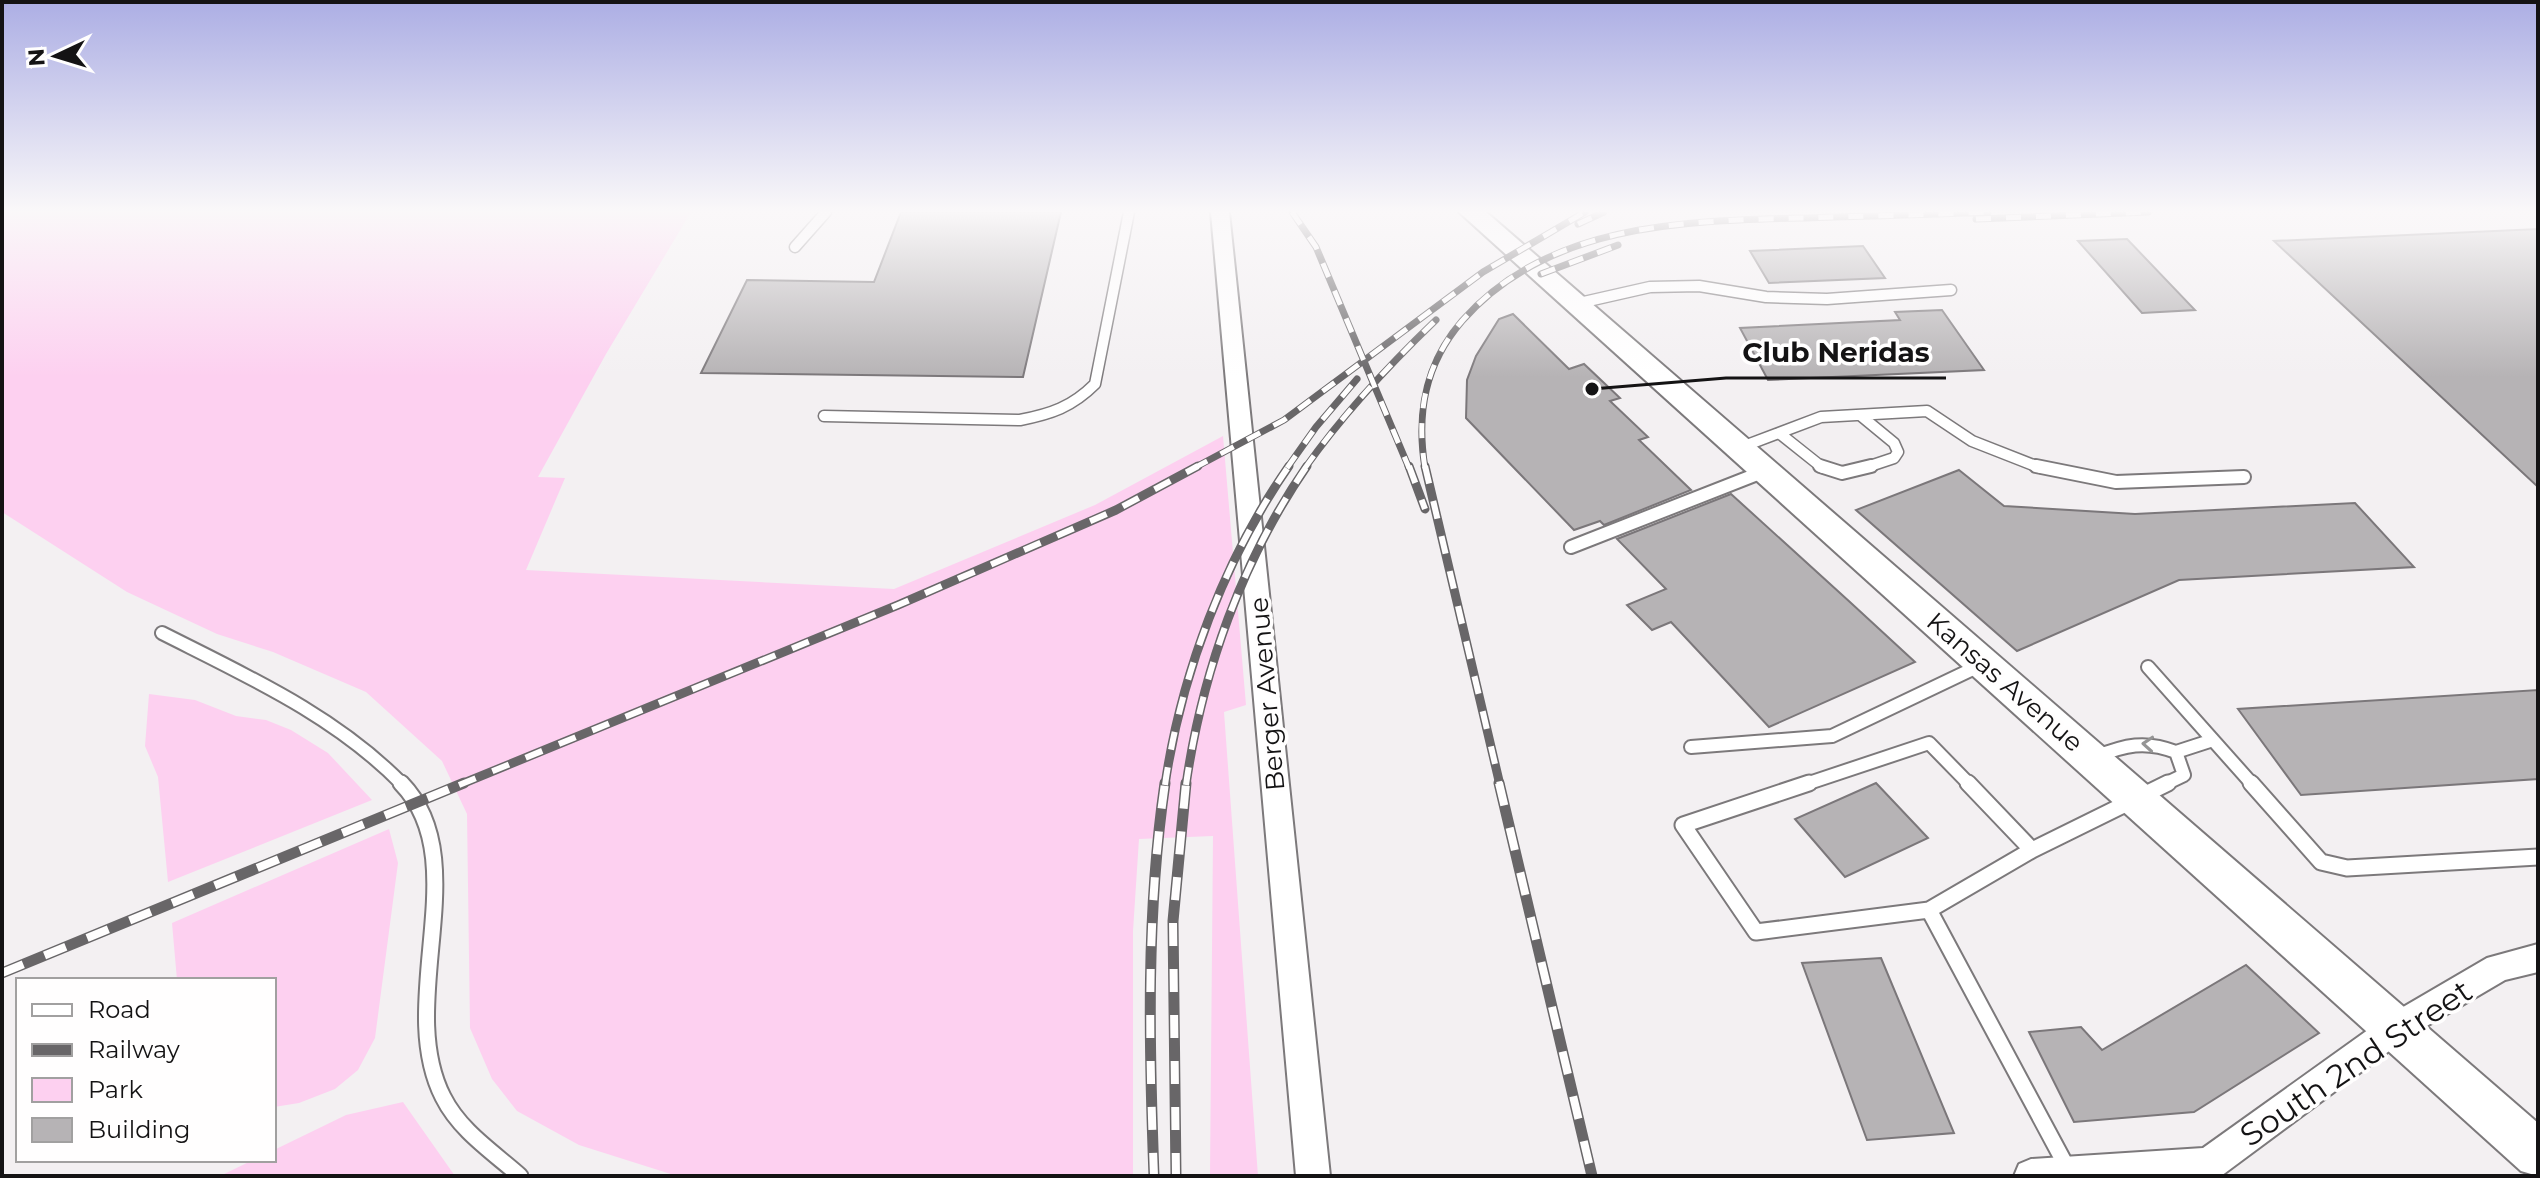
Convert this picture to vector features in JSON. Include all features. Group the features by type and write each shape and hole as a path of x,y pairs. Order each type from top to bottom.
{"main road":[{"name":"Kansas Avenue","path":"1533,267 2538,1154"}],"street":[{"name":"Berger Avenue","path":"1225,267 1313,1176"},
{"name":"South 2nd Street","path":"2031,1176 2209,1164 2397,1027 2498,968 2538,958"}],"lane":[{"path":"824,416 994,422 1052,414 1078,401 1095,384 1118,267"},
{"path":"1575,304 1650,287 1699,286 1766,297 1827,299 1951,290"},
{"path":"1571,547 1752,460 1779,433 1821,417 1927,411 1972,441 2048,471 2116,482 2244,477"},
{"path":"1779,433 1821,468 1836,475 1850,474 1894,458 1898,452 1894,443 1860,415"},
{"path":"162,633 331,724 401,782 426,819 436,862 425,1022 432,1069 456,1118 520,1176"},
{"path":"1691,747 1832,736 1984,664"},
{"path":"2148,667 2321,862 2347,868 2538,857"},
{"path":"2092,758 2126,744 2153,742 2176,752 2213,740"},
{"path":"2032,850 1929,743 1683,825 1756,932 1929,910 2032,850 2184,775 2176,752"},
{"path":"1929,910 2070,1173"}],"green space":[{"path":"2,267 658,267 538,477 565,478 526,570 894,589 1095,505 1223,436 1246,705 1224,712 1258,1176 1210,1176 1213,836 1139,839 1133,931 1133,1176 677,1176 579,1145 517,1111 492,1079 470,1028 467,814 442,761 366,692 273,652 217,634 127,592 2,512"},
{"path":"149,694 195,700 236,716 266,720 291,730 328,753 372,800 168,882 158,777 145,746"},
{"path":"389,829 398,863 375,1038 358,1070 335,1089 299,1103 276,1107 276,978 177,978 172,923"},
{"path":"403,1102 455,1176 220,1176 249,1162 276,1162 276,1149 346,1115"}],"building":[{"path":"880,267 1048,267 1023,377 701,373 747,280 874,282"},
{"path":"1759,267 1877,267 1885,278 1769,283"},
{"path":"2101,267 2154,267 2195,310 2142,313"},
{"path":"2302,267 2538,267 2538,487"},
{"path":"1942,310 1984,370 1768,380 1740,328 1900,320 1895,312"},
{"path":"1513,314 1569,369 1584,364 1620,398 1610,401 1648,437 1639,440 1691,490 1604,525 1600,521 1574,530 1466,418 1467,380 1476,356 1499,319"},
{"path":"1959,470 2004,506 2135,514 2355,503 2414,567 2179,580 2017,651 1856,510"},
{"path":"1731,494 1915,662 1769,727 1671,622 1652,630 1627,605 1666,589 1617,539"},
{"path":"2538,690 2538,779 2301,795 2238,709"},
{"path":"1876,783 1928,838 1845,877 1795,819"},
{"path":"1881,958 1954,1133 1867,1140 1802,963"},
{"path":"2246,965 2319,1033 2194,1112 2074,1122 2029,1032 2081,1027 2102,1050"}],"railway":[{"path":"1324,267 1364,361"},
{"path":"1364,361 1492,267"},
{"path":"1425,468 1423,409 1426,390 1439,354 1462,321 1496,289 1529,267"},
{"path":"1541,274 1560,267"},
{"path":"1374,384 1436,320"},
{"path":"1194,468 1284,420 1364,361"},
{"path":"1364,361 1374,384"},
{"path":"1287,468 1316,427 1357,379"},
{"path":"1305,468 1374,384"},
{"path":"1374,384 1409,468"},
{"path":"459,785 898,605 1116,510 1198,466"},
{"path":"1165,785 1182,701 1209,618 1245,539 1289,466"},
{"path":"1186,785 1203,701 1228,618 1263,540 1307,466"},
{"path":"1409,466 1425,509"},
{"path":"1425,466 1500,785"},
{"path":"2,973 464,783"},
{"path":"1154,1176 1150,1028 1152,930 1165,783"},
{"path":"1176,1176 1173,921 1186,783"},
{"path":"1499,783 1592,1176"}],"place":[{"name":"Club Neridas","path":"1592,389"}]}
